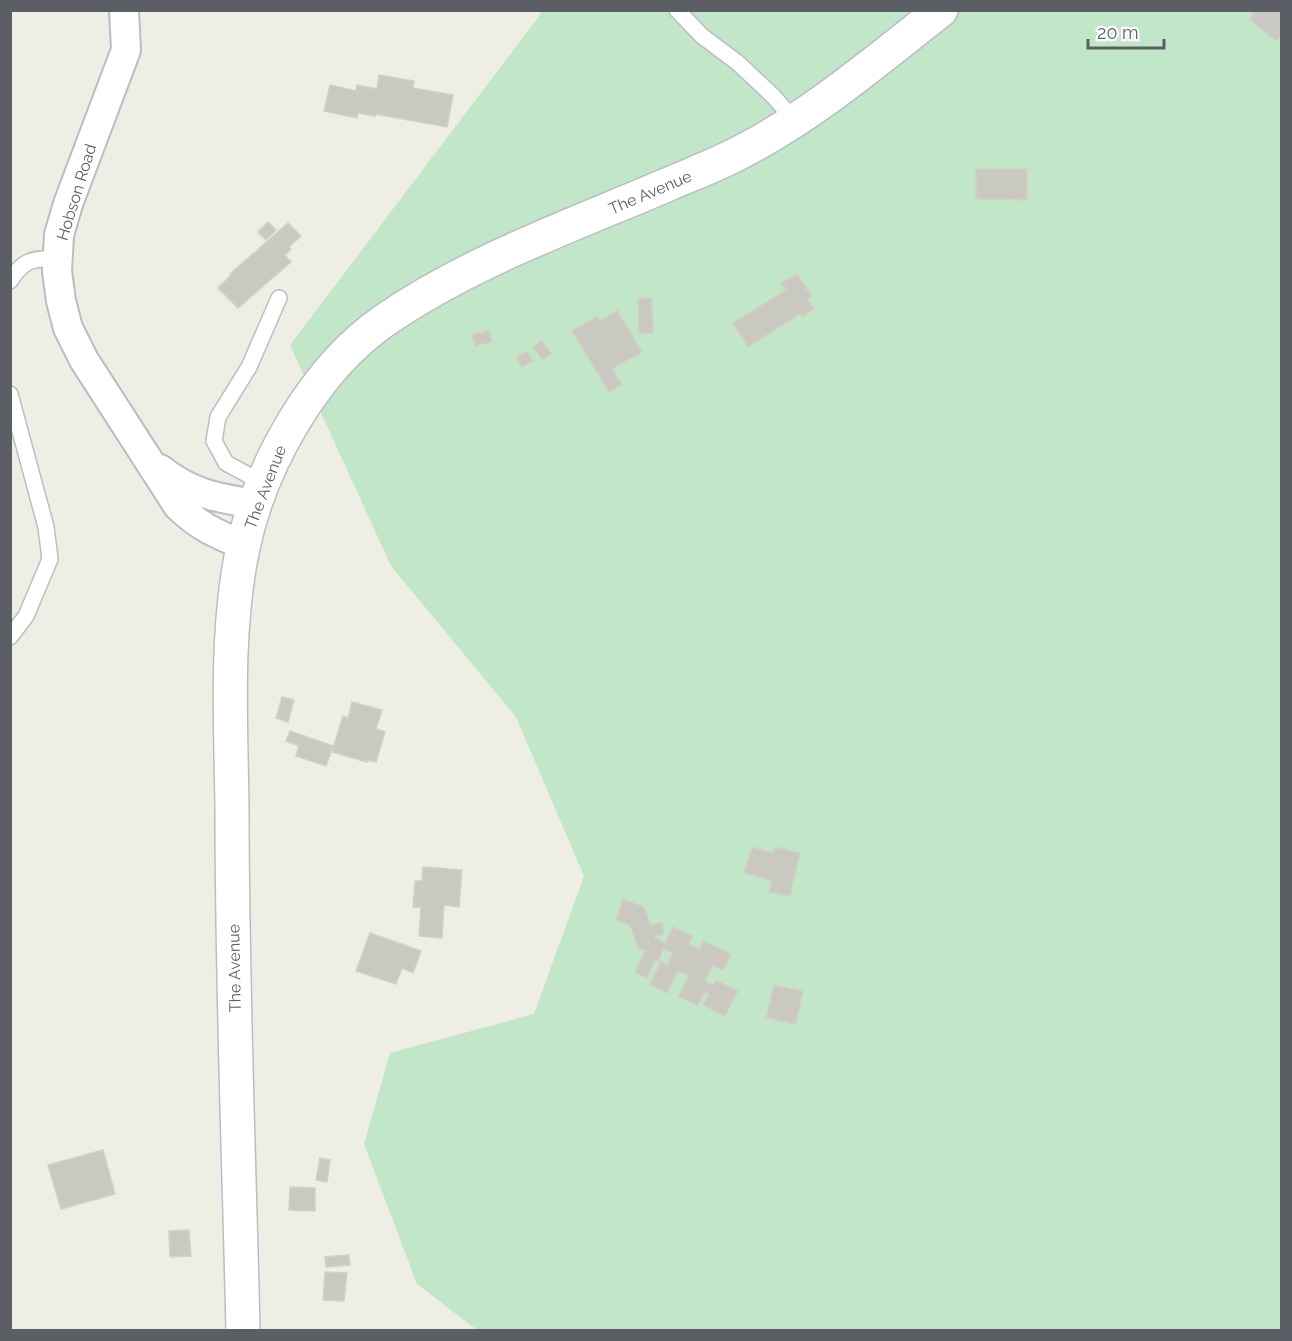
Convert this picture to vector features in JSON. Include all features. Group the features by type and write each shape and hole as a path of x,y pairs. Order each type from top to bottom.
{"street":[{"name":"Hobson Road","path":"124,10 126,50 68,204 59,235 57,271 61,301 68,328 100,388 178,506 195,522 243,545"},
{"name":"The Avenue","path":"243,1330 232,873 232,635 243,545 259,494 276,454 304,404 350,349 381,322 464,274 736,154 795,121 830,97 940,10"},
{"name":"Hobson Road","path":"151,462 175,482 196,492 259,494"}],"lane":[{"path":"677,10 702,36 738,63 766,89 795,121"},
{"path":"10,281 18,269 32,260 58,258"},
{"path":"259,494 226,463 214,441 218,417 249,367 279,298"},
{"path":"10,394 46,527 50,559 26,616 10,636"}],"green space":[{"path":"541,11 1281,11 1281,1330 477,1330 417,1284 364,1144 390,1053 534,1014 584,876 516,717 391,566 290,345"}],"building":[{"path":"1256,10 1282,12 1282,35 1276,41 1249,19"},
{"path":"379,75 414,81 413,88 453,95 447,127 375,114 375,116 358,113 357,118 324,111 330,85 356,91 357,85 377,89"},
{"path":"976,169 1027,169 1027,200 976,199"},
{"path":"268,222 276,230 266,240 258,232"},
{"path":"288,223 301,236 289,247 291,249 285,255 291,262 238,308 218,288 230,274"},
{"path":"797,274 812,297 808,299 814,309 802,317 800,314 748,347 733,323 786,290 781,283"},
{"path":"638,298 652,298 653,333 639,334"},
{"path":"617,310 642,352 612,369 622,384 609,392 572,331 597,316 600,321"},
{"path":"489,330 492,342 475,346 472,335"},
{"path":"542,340 551,354 542,360 533,347"},
{"path":"527,351 533,361 522,367 516,357"},
{"path":"282,697 294,700 288,722 276,718"},
{"path":"352,702 382,710 376,729 385,732 376,762 368,760 367,762 332,752 343,716 348,718"},
{"path":"290,731 333,746 326,766 296,756 299,746 286,741"},
{"path":"752,847 773,853 775,847 800,853 790,896 769,892 772,881 744,873"},
{"path":"423,867 462,870 459,907 444,905 442,938 419,936 421,907 413,907 415,881 422,881"},
{"path":"623,899 644,907 651,925 662,922 664,934 655,938 665,943 673,927 693,936 689,944 699,949 703,941 731,954 723,970 713,966 705,981 713,985 716,980 738,991 725,1016 703,1005 709,994 705,992 698,1006 678,996 689,976 678,971 667,993 650,985 661,961 667,965 673,953 663,949 659,961 655,960 647,978 635,973 645,951 638,948 630,925 616,920"},
{"path":"370,933 421,951 413,973 402,968 396,984 356,971"},
{"path":"774,985 803,991 796,1024 766,1018"},
{"path":"103,1150 115,1194 61,1209 48,1165"},
{"path":"320,1158 330,1160 327,1182 316,1180"},
{"path":"290,1187 315,1188 315,1211 289,1210"},
{"path":"189,1230 191,1256 170,1257 169,1231"},
{"path":"349,1255 350,1265 326,1267 325,1257"},
{"path":"325,1272 347,1273 344,1301 323,1300"}]}
